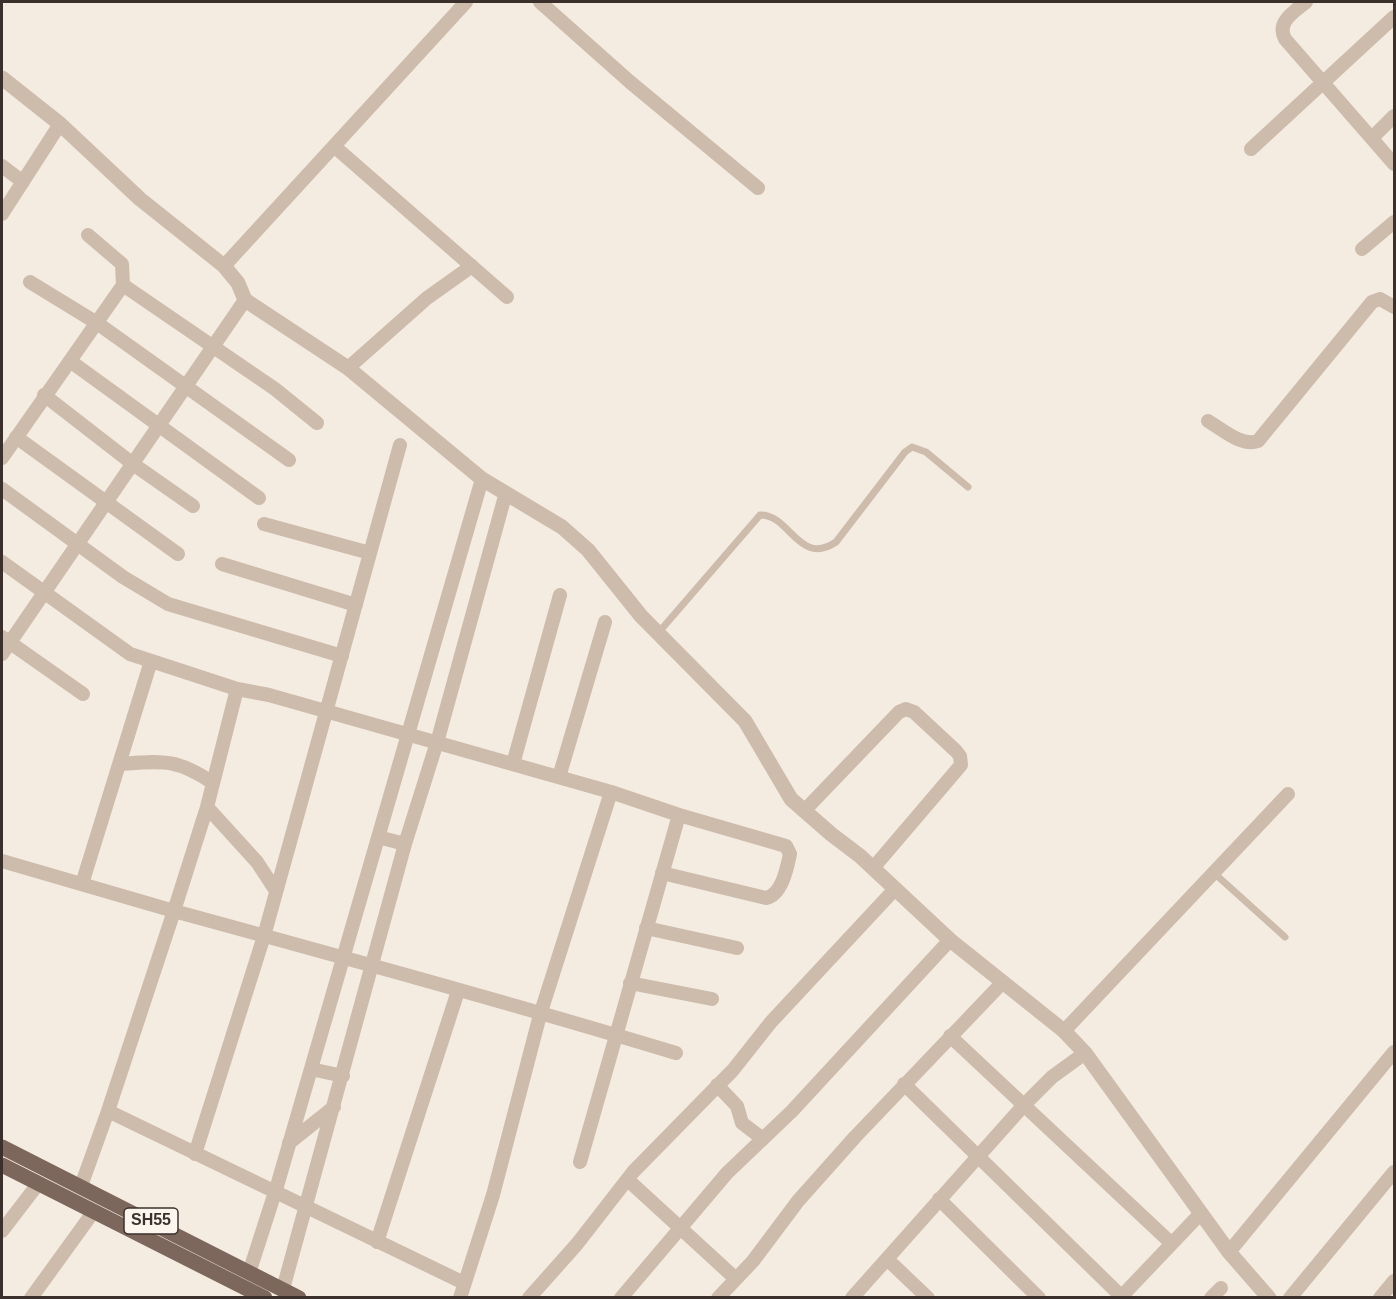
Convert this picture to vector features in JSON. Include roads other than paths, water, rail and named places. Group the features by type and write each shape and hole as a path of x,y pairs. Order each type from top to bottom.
{"main road":[{"name":"SH55","path":"2,1147 249,1273 264,1291"},
{"name":"SH55","path":"2,1165 264,1291 283,1289 299,1298"}],"street":[{"path":"224,266 466,2"},
{"path":"540,2 758,188"},
{"path":"1306,2 1288,17 1281,30 1285,39 1395,164"},
{"path":"1251,149 1395,17"},
{"path":"2,78 60,124 140,199 224,266 238,283 245,300 348,368 482,479 506,496 562,527 588,550 640,616 659,632 746,721 791,799 874,867 950,940 1064,1031 1085,1053 1229,1252 1269,1298"},
{"path":"1372,138 1395,116"},
{"path":"2,214 60,124"},
{"path":"335,147 507,297"},
{"path":"2,166 23,182"},
{"path":"1362,249 1395,222"},
{"path":"88,235 119,260 123,276 317,423"},
{"path":"348,368 426,298 472,266"},
{"path":"2,458 44,395 97,323 123,276"},
{"path":"30,282 97,323 289,460"},
{"path":"1208,421 1240,440 1252,443 1258,441 1372,302 1380,299 1395,307"},
{"path":"83,694 4,644 133,464 212,345 245,300"},
{"path":"70,361 259,498"},
{"path":"44,395 133,464 193,506"},
{"path":"16,437 178,554"},
{"path":"195,1154 264,936 400,445"},
{"path":"249,1273 275,1193 482,479"},
{"path":"2,489 78,542 123,577 168,604 342,656"},
{"path":"283,1289 307,1209 405,844 437,743 506,496"},
{"path":"264,524 370,553"},
{"path":"2,562 129,654 237,689 326,711 611,792 679,815 786,846 790,854 778,890 771,897 766,898 662,873"},
{"path":"222,564 356,604"},
{"path":"513,764 560,595"},
{"path":"559,777 605,622"},
{"path":"82,884 151,662"},
{"path":"81,1186 108,1111 207,807 237,689"},
{"path":"804,811 899,712 906,709 914,712 956,752 961,765 874,867"},
{"path":"120,764 168,762 183,765 213,783"},
{"path":"460,1298 493,1195 540,1015 611,792"},
{"path":"1064,1031 1288,794"},
{"path":"207,807 257,862 276,891"},
{"path":"580,1162 679,815"},
{"path":"378,837 405,844"},
{"path":"2,861 676,1053"},
{"path":"529,1298 628,1180 895,889"},
{"path":"646,928 737,948"},
{"path":"621,1298 728,1173 763,1139 950,940"},
{"path":"718,1298 753,1261 798,1201 904,1084 1003,982"},
{"path":"630,983 712,999"},
{"path":"377,1242 458,991"},
{"path":"950,1036 1171,1243"},
{"path":"1229,1252 1395,1052"},
{"path":"852,1298 1024,1105 1052,1077 1085,1053"},
{"path":"311,1068 343,1076"},
{"path":"904,1084 978,1154 1121,1297 1201,1213"},
{"path":"717,1085 737,1106 742,1122 763,1139"},
{"path":"289,1143 334,1107"},
{"path":"108,1111 464,1283"},
{"path":"1290,1298 1395,1172"},
{"path":"628,1180 680,1230 736,1278"},
{"path":"2,1231 38,1184"},
{"path":"939,1199 1039,1298"},
{"path":"31,1298 94,1210"},
{"path":"887,1259 928,1298"},
{"path":"1380,1298 1395,1281"}],"lane":[{"path":"659,632 760,515 774,519 803,544 815,549 826,549 836,543 905,452 912,447 926,452 968,487"},
{"path":"1214,873 1285,937"}]}
